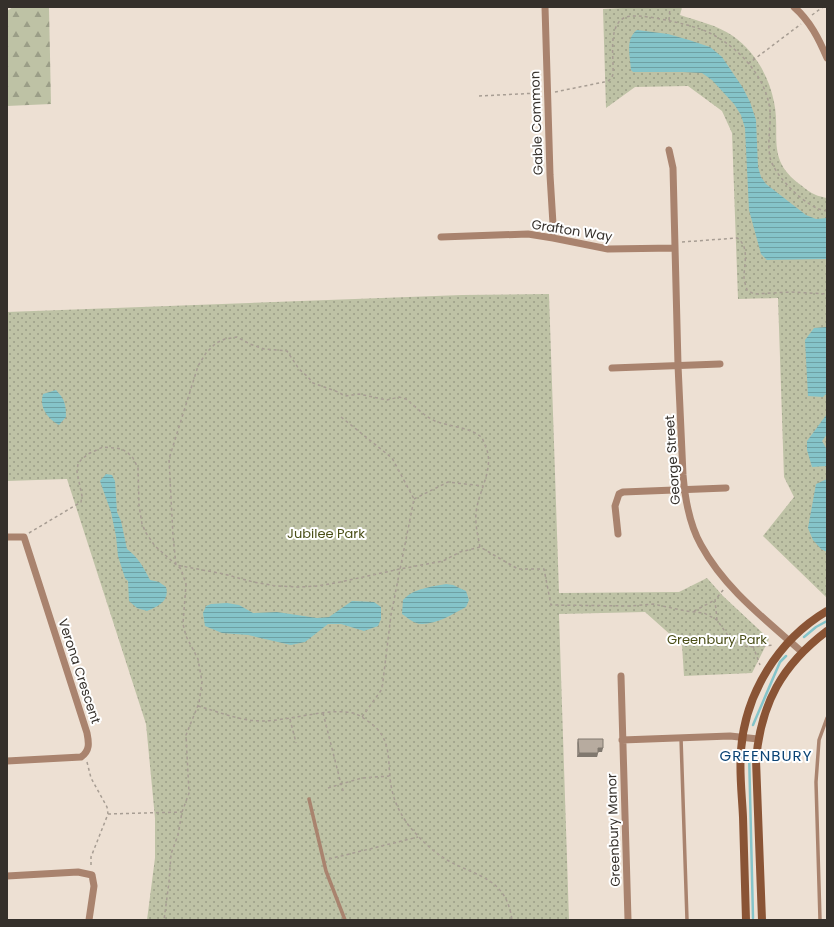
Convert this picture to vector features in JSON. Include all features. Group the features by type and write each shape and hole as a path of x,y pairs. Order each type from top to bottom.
{"street":[{"name":"Gable Common","path":"545,7 550,160 554,224 552,238"},
{"path":"794,7 806,19 820,40 827,58"},
{"name":"George Street","path":"669,150 673,168 678,366 684,489 690,518 700,545 728,584 802,652"},
{"name":"Grafton Way","path":"441,238 524,234 608,249 675,248"},
{"path":"612,368 720,364"},
{"path":"618,534 614,506 619,494 630,490 726,488"},
{"path":"7,537 24,537"},
{"name":"Verona Crescent","path":"24,537 87,734 88,749 86,754"},
{"path":"746,920 741,752 746,718 759,685 781,652 800,632 827,612"},
{"path":"762,920 756,760 758,739 763,720 776,687 784,674 802,652 827,630"},
{"name":"Greenbury Manor","path":"621,676 628,920"},
{"path":"622,740 742,737 758,739"},
{"path":"7,761 76,758 86,754"},
{"path":"7,876 78,872 92,875 94,886 89,920"}],"lane":[{"path":"820,920 816,782 819,740 827,718"},
{"path":"681,738 687,920"},
{"path":"309,799 323,860 345,920"}],"path":[{"path":"669,20 670,7"},
{"path":"748,64 823,7"},
{"path":"555,92 604,82 611,79 613,72 612,45 615,28 618,22 626,17 634,16 669,20 699,28 716,36 728,44 748,64 759,79 767,95 770,111 770,156 774,170 782,180 808,204 827,211"},
{"path":"479,96 540,93"},
{"path":"682,242 737,238 742,241 745,249 744,280 747,290 754,294 791,292 827,294"},
{"path":"176,565 169,459 198,366 206,353 216,342 225,338 238,337 250,344 264,348 287,351 299,369 313,383 345,396 359,394 387,400 403,397 435,421 470,431 481,437 487,449 490,460 477,504 475,522 480,547"},
{"path":"341,417 392,458 414,499 391,615 382,689 362,718"},
{"path":"24,537 32,530 81,502 82,499 77,472 78,464 81,460 88,454 103,447 122,449 133,458 138,468 139,505 142,524 146,533 155,546 181,570 186,584 183,617 184,630 198,659 202,682 198,706 186,735 190,786 188,799 182,812 178,835 171,854 164,920"},
{"path":"414,499 448,482 483,486"},
{"path":"176,565 276,586 318,586 443,561 460,552 480,547 518,569 544,569 551,605 630,606 653,604 686,611 694,611 704,613 717,620 731,640 739,645 774,645"},
{"path":"694,611 715,600 728,584"},
{"path":"715,600 717,620"},
{"path":"753,646 760,665"},
{"path":"198,706 250,720 262,721 344,712 355,714 377,728 386,742 392,793 403,818 428,847 447,860 490,880 503,894 512,914 512,920"},
{"path":"323,714 344,794"},
{"path":"290,719 296,743"},
{"path":"86,754 91,778 107,807 108,814 91,857 92,875"},
{"path":"328,788 362,778 390,776"},
{"path":"108,814 182,812"},
{"path":"323,860 418,837"}],"green space":[{"path":"13,7 49,7 51,104 7,106 7,11"},
{"path":"682,7 680,15 720,29 733,36 748,49 760,65 772,92 776,114 778,155 782,164 788,174 805,189 814,194 827,198 827,598 763,536 794,497 784,477 778,298 738,299 732,133 722,111 688,86 635,87 606,108 603,9"},
{"name":"Jubilee Park","path":"549,294 559,593 679,592 707,578 723,596 769,639 752,673 684,676 682,645 645,612 559,614 569,920 147,920 155,858 155,818 146,724 67,479 7,481 7,312 462,295"}],"water":[{"path":"637,30 668,34 689,40 710,47 722,57 743,88 750,102 756,120 758,167 761,177 766,184 806,215 816,219 827,218 827,259 767,260 761,254 749,210 745,128 741,115 734,104 712,80 702,73 633,72 631,70 629,48 631,38"},
{"path":"827,327 827,393 823,397 808,396 805,340 814,328"},
{"path":"56,390 63,400 66,409 66,417 59,425 48,416 42,403 43,394"},
{"path":"827,414 827,434 822,441 827,448 827,466 812,467 807,450 807,441"},
{"path":"106,474 112,475 115,481 117,512 121,521 127,549 138,559 150,580 159,582 166,587 167,592 165,599 159,605 147,611 137,608 129,601 128,581 125,578 118,556 111,512 100,481"},
{"path":"827,479 827,552 821,549 813,540 808,528 816,484"},
{"path":"446,584 453,585 466,591 469,600 466,607 445,618 428,624 416,623 402,614 403,600 407,596 417,590"},
{"path":"352,601 374,602 381,607 381,619 378,626 364,631 341,624 328,624 305,642 291,645 248,635 222,633 205,626 203,613 206,606 211,604 227,603 239,605 253,613 277,612 317,618 329,617"}],"building":[{"path":"578,739 603,739 603,748 598,748 598,753 579,753"}],"waterway":[{"path":"804,637 816,627 827,621"},
{"path":"753,725 780,662 786,656"},
{"path":"749,751 753,918"}],"district":[{"name":"GREENBURY","path":"766,756"}],"park label":[{"name":"Greenbury Park","path":"717,639"}]}
